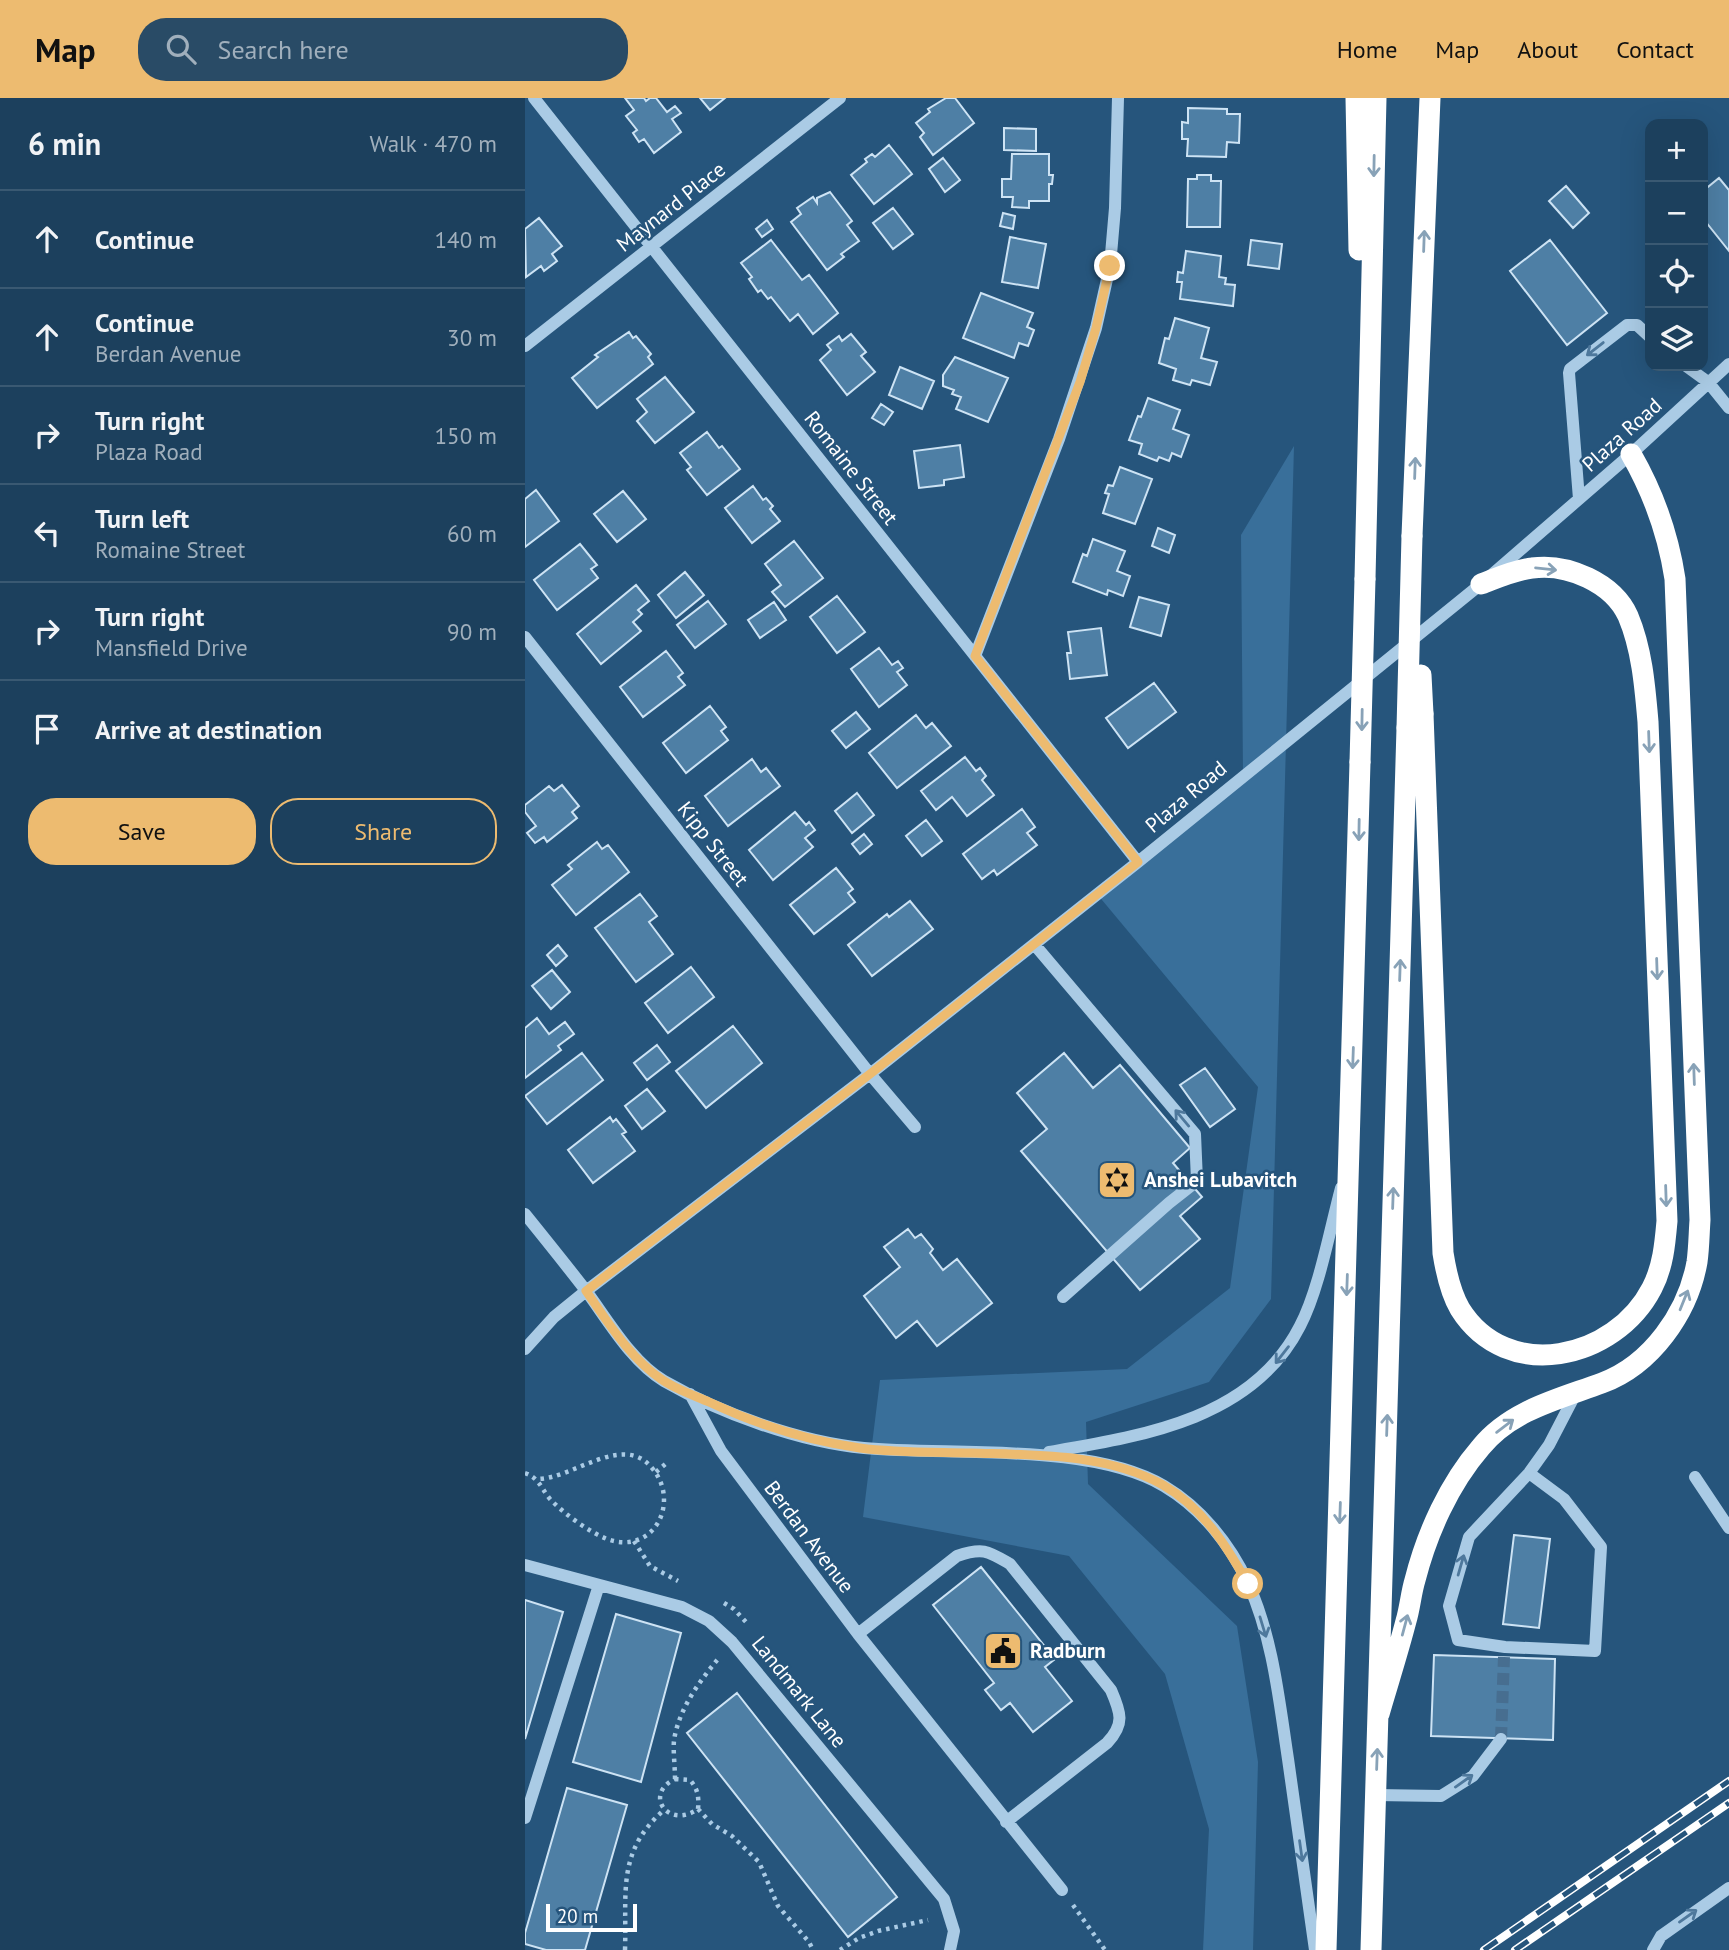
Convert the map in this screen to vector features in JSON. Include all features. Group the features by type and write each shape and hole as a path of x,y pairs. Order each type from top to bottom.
{"highway":[{"path":"1356,98 1365,579"},
{"path":"1326,1950 1350,1153 1376,98"},
{"path":"1430,98 1412,536 1415,721 1443,1253 1448,1282 1460,1309 1481,1333 1504,1348 1534,1356 1561,1354 1588,1346 1613,1333 1635,1312 1652,1288 1664,1255 1667,1221 1648,722 1644,679 1627,615 1611,592 1590,578 1534,568 1481,584"},
{"path":"1379,1714 1407,1620 1425,1544 1460,1475 1481,1446 1506,1423 1536,1407 1606,1381 1639,1362 1664,1336 1684,1304 1696,1264 1700,1220 1675,579 1661,518 1649,485 1631,454"},
{"path":"1371,1950 1415,721"}],"street":[{"name":"Romaine Street","path":"534,98 1138,862"},
{"name":"Maynard Place","path":"525,346 840,98"},
{"path":"975,656 1059,439 1096,328 1110,266 1115,208 1118,98"},
{"path":"1579,499 1570,369 1627,325 1637,325 1645,332"},
{"name":"Plaza Road","path":"525,1349 554,1317 586,1291 870,1074 1138,862 1481,584 1631,454 1729,364"},
{"path":"1692,371 1708,383 1729,408"},
{"name":"Kipp Street","path":"525,638 870,1074 915,1126"},
{"path":"1034,944 1195,1134 1197,1181 1063,1297"},
{"path":"1032,1455 1126,1438 1200,1416 1229,1402 1259,1381 1285,1354 1302,1324 1315,1286 1350,1153"},
{"path":"525,1214 627,1348 661,1379 690,1394 762,1424 860,1448 1032,1455 1085,1460 1126,1470 1163,1485 1199,1512 1225,1543 1248,1584 1264,1629 1275,1675 1315,1950"},
{"path":"1529,1473 1565,1499 1601,1547 1595,1651 1505,1652 1458,1640 1449,1606 1469,1537 1529,1473 1549,1445 1577,1391"},
{"name":"Berdan Avenue","path":"690,1394 720,1451 858,1634 1062,1891"},
{"path":"1695,1477 1729,1528"},
{"path":"858,1634 957,1556 974,1550 988,1551 1010,1564 1111,1690 1120,1711 1117,1732 1107,1744 1006,1822"},
{"name":"Landmark Lane","path":"525,1565 683,1607 709,1622 732,1642 944,1899 954,1931 950,1950"},
{"path":"525,1818 599,1585"},
{"path":"1376,1795 1441,1796 1473,1776 1501,1739"},
{"path":"1653,1950 1661,1936 1729,1888"}],"path":[{"path":"525,1473 537,1479 549,1497 569,1517 606,1539 624,1542 642,1539 652,1531 663,1514 660,1477 650,1464 623,1453 588,1463 562,1475 537,1479"},
{"path":"656,1472 669,1461"},
{"path":"675,1779 674,1742 678,1724 688,1701 732,1642"},
{"path":"698,1809 682,1816 671,1815 664,1810 661,1791 675,1779 690,1780 694,1784 699,1800 698,1809 712,1824 732,1836 759,1862 778,1906 813,1950"},
{"path":"625,1950 626,1869 636,1842 650,1822 664,1810"},
{"path":"1062,1891 1105,1950"},
{"path":"841,1950 859,1938 878,1931 950,1915"}],"shaded area":[{"path":"1294,446 1271,1299 1209,1382 1086,1422 1088,1484 1237,1626 1258,1762 1253,1950 1203,1950 1209,1829 1165,1674 1069,1556 863,1517 880,1380 1127,1369 1230,1288 1258,1087 1097,894 1243,775 1241,535"}],"building":[{"path":"625,98 644,98 646,101 656,98 667,112 675,106 681,113 672,119 681,132 654,153 644,139 639,142 633,133 637,130 626,116 634,110"},
{"path":"700,98 725,98 710,110"},
{"path":"946,98 955,98 974,123 933,155 920,137 924,133 916,123 930,112 928,109"},
{"path":"1188,108 1227,109 1227,114 1240,114 1239,143 1227,142 1226,157 1187,156 1188,139 1182,139 1182,122 1188,123"},
{"path":"1004,128 1036,129 1036,151 1004,150"},
{"path":"889,145 912,174 874,204 851,175 867,162 865,159 872,154 875,157"},
{"path":"1012,154 1049,154 1049,175 1053,175 1052,184 1049,184 1049,201 1029,201 1029,208 1012,207 1013,197 1002,197 1002,179 1011,179"},
{"path":"943,158 960,180 945,192 929,169"},
{"path":"1197,175 1211,175 1211,181 1221,181 1220,227 1187,227 1188,179 1197,179"},
{"path":"1719,178 1729,190 1729,251 1708,225 1708,187"},
{"path":"1566,186 1589,213 1573,228 1549,201"},
{"path":"830,192 852,221 847,225 859,241 841,254 844,257 827,270 791,222 801,214 797,208 813,197 817,203 817,198"},
{"path":"893,208 913,234 893,249 873,223"},
{"path":"1003,213 1015,216 1013,229 1000,226"},
{"path":"539,218 562,246 552,254 557,261 544,271 541,266 526,277 525,229"},
{"path":"767,220 773,229 762,237 756,229"},
{"path":"1010,237 1046,244 1038,288 1002,282"},
{"path":"771,240 802,280 809,275 838,313 813,334 798,314 790,321 771,297 768,299 761,290 758,292 749,279 752,277 741,263"},
{"path":"1251,240 1282,244 1279,269 1248,265"},
{"path":"1550,240 1607,313 1567,345 1510,271"},
{"path":"1186,251 1221,256 1219,277 1226,278 1225,284 1235,285 1233,306 1180,299 1182,282 1177,282 1178,272 1183,273"},
{"path":"981,293 1033,313 1027,327 1034,330 1028,346 1019,343 1014,358 963,338"},
{"path":"1175,318 1209,328 1201,358 1217,362 1210,385 1192,380 1190,385 1173,380 1176,369 1159,363 1165,338 1169,339"},
{"path":"629,332 633,338 636,336 651,354 648,357 653,364 597,408 572,378 598,357 595,355"},
{"path":"851,334 866,352 861,356 875,372 847,395 820,360 831,350 827,345 839,336 842,341"},
{"path":"955,357 1008,378 988,422 956,409 961,397 952,394 954,390 943,386 943,375"},
{"path":"900,367 934,381 922,409 889,395"},
{"path":"665,377 694,412 655,443 637,421 647,412 637,399"},
{"path":"1148,398 1180,410 1173,429 1189,435 1181,457 1172,453 1169,461 1159,457 1157,461 1139,454 1142,444 1129,440"},
{"path":"881,404 893,412 884,425 872,418"},
{"path":"707,432 740,469 707,495 687,470 691,467 680,453"},
{"path":"960,445 964,477 944,480 944,485 919,488 914,451"},
{"path":"1120,467 1152,479 1135,524 1103,513 1109,494 1105,493 1108,485 1113,486"},
{"path":"753,486 763,500 766,498 773,506 770,509 780,521 752,543 725,508"},
{"path":"536,490 559,521 525,547 525,499"},
{"path":"623,491 646,519 617,542 594,514"},
{"path":"1158,528 1175,535 1169,553 1152,546"},
{"path":"1093,539 1125,551 1117,571 1130,576 1123,596 1108,590 1107,595 1073,582 1083,554 1087,556"},
{"path":"794,541 823,578 785,607 772,592 781,585 765,564"},
{"path":"580,544 597,565 591,569 598,578 557,610 534,580"},
{"path":"685,572 704,595 676,618 658,595"},
{"path":"636,585 649,601 638,610 642,614 633,622 641,631 601,664 577,634"},
{"path":"837,596 865,632 837,653 810,617"},
{"path":"1139,597 1169,605 1161,636 1130,627"},
{"path":"708,601 726,624 695,648 677,625"},
{"path":"774,602 786,620 760,638 748,620"},
{"path":"1101,628 1107,675 1070,679 1067,653 1071,653 1068,632"},
{"path":"879,648 892,665 898,661 903,668 897,672 907,685 879,707 851,669"},
{"path":"666,651 683,673 678,677 685,685 643,717 620,687"},
{"path":"1154,683 1176,712 1128,748 1106,718"},
{"path":"710,706 726,727 721,731 728,740 686,773 663,743"},
{"path":"856,712 870,729 846,748 832,731"},
{"path":"916,715 926,728 932,723 951,746 897,788 869,753"},
{"path":"965,757 976,771 980,768 986,776 982,780 994,795 967,816 952,797 936,810 921,791"},
{"path":"752,759 761,772 766,768 780,786 728,826 705,796"},
{"path":"562,785 579,806 572,812 577,818 547,842 544,837 535,843 527,833 536,826 525,812 525,805 549,786 554,791"},
{"path":"857,793 874,815 852,833 835,811"},
{"path":"1022,809 1035,827 1027,833 1037,845 997,875 994,870 982,879 963,854"},
{"path":"795,812 806,825 809,822 815,830 805,838 813,847 773,880 749,850"},
{"path":"926,820 942,841 922,856 906,836"},
{"path":"864,834 872,844 860,854 852,844"},
{"path":"597,842 602,849 608,845 629,872 576,915 552,885 572,869 568,865"},
{"path":"836,868 853,889 848,893 855,902 814,934 790,905"},
{"path":"640,894 657,916 649,922 673,954 636,982 595,928"},
{"path":"910,901 933,929 872,976 848,945 887,914 889,917"},
{"path":"558,945 567,956 556,966 547,955"},
{"path":"691,967 714,997 668,1033 645,1003"},
{"path":"552,970 570,992 551,1009 532,986"},
{"path":"537,1018 549,1034 565,1022 574,1034 558,1046 561,1050 525,1078 525,1028"},
{"path":"733,1026 762,1063 706,1108 676,1071"},
{"path":"657,1045 670,1062 647,1080 634,1063"},
{"path":"582,1053 603,1080 547,1124 525,1096"},
{"name":"Anshei Lubavitch","path":"1064,1053 1093,1088 1120,1065 1190,1148 1173,1163 1202,1197 1180,1216 1200,1239 1140,1290 1021,1151 1047,1129 1017,1093"},
{"path":"1205,1068 1235,1109 1210,1127 1180,1085"},
{"path":"647,1089 665,1111 642,1129 625,1106"},
{"path":"610,1117 613,1122 616,1119 626,1132 622,1134 635,1151 593,1183 568,1150"},
{"path":"908,1229 915,1238 921,1234 933,1249 930,1253 943,1270 957,1259 992,1303 937,1346 917,1321 896,1338 864,1296 900,1267 884,1247"},
{"path":"1514,1535 1550,1539 1539,1628 1503,1624"},
{"path":"981,1567 1055,1659 1045,1667 1072,1701 1033,1732 1010,1703 1001,1710 985,1690 994,1683 933,1605"},
{"path":"525,1600 563,1612 525,1739"},
{"path":"616,1614 681,1633 641,1782 573,1762"},
{"path":"1434,1655 1555,1659 1553,1740 1431,1736"},
{"path":"737,1693 897,1897 848,1937 687,1733"},
{"path":"567,1788 627,1805 585,1950 546,1950 525,1944 525,1933"}],"tunnel":[{"path":"1501,1739 1504,1657"}],"railway":[{"path":"1484,1950 1729,1781"},
{"path":"1515,1950 1729,1803"}],"place":[{"name":"Anshei Lubavitch","path":"1117,1180"},
{"name":"Radburn","path":"1003,1651"}],"route":[{"path":"1110,266 1080,382 975,656 1138,862 870,1074 586,1291 627,1348 661,1379 762,1424 860,1448 1032,1455 1085,1460 1126,1470 1163,1485 1199,1512 1225,1543 1248,1584"}]}
